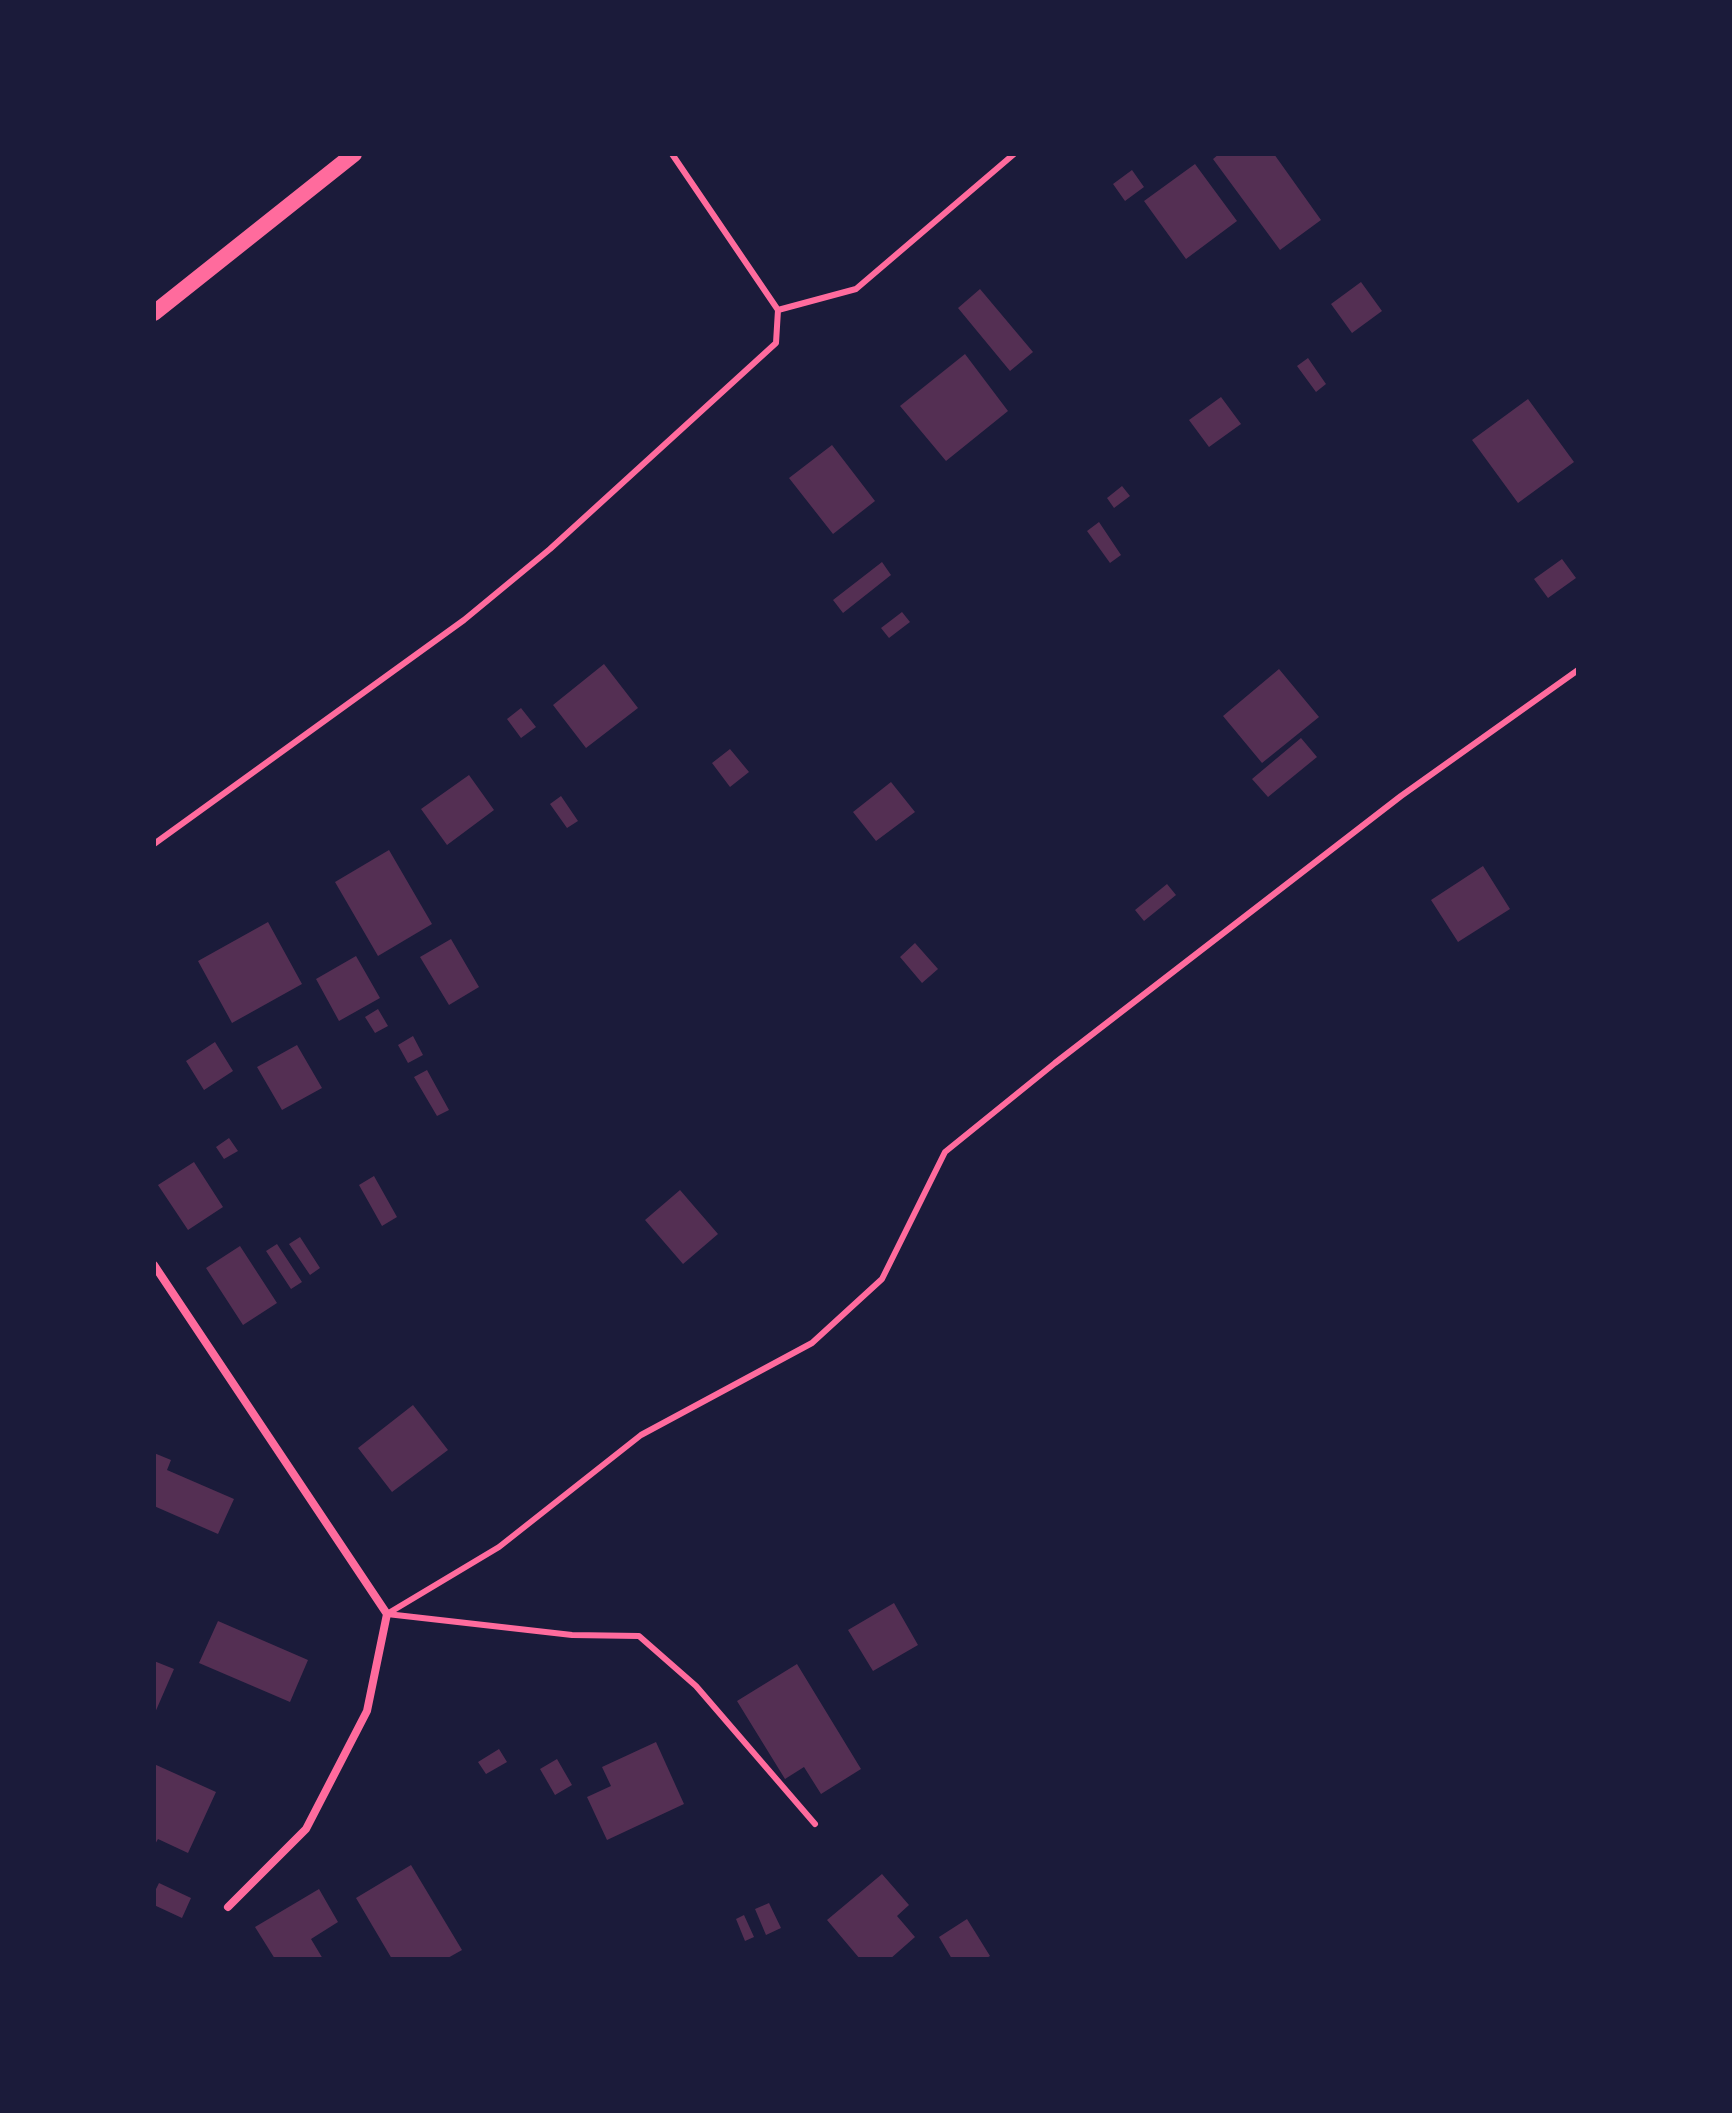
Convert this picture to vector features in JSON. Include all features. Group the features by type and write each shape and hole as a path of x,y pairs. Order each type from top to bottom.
{"main road":[{"path":"154,313 354,154"}],"street":[{"path":"154,1265 387,1614 367,1711 306,1829 228,1907"}],"lane":[{"path":"154,844 464,620 550,549 776,343 778,310 672,154"},
{"path":"778,310 856,289 1014,154"},
{"path":"387,1614 499,1547 641,1435 812,1343 882,1279 945,1152 1055,1063 1401,796 1578,670"},
{"path":"387,1614 572,1635 639,1636 696,1686 815,1824"}],"building":[{"path":"1219,154 1274,154 1321,220 1280,250 1213,159"},
{"path":"1195,164 1237,221 1186,259 1144,201"},
{"path":"1132,170 1144,187 1125,201 1113,184"},
{"path":"1361,282 1382,311 1352,333 1331,304"},
{"path":"980,289 1033,352 1010,371 958,308"},
{"path":"965,354 1008,411 946,461 900,406"},
{"path":"1308,358 1326,384 1316,392 1297,366"},
{"path":"1221,397 1241,424 1209,447 1189,420"},
{"path":"1528,399 1574,462 1518,503 1472,440"},
{"path":"832,445 875,501 833,534 789,478"},
{"path":"1122,486 1130,496 1114,508 1107,498"},
{"path":"1099,522 1121,555 1110,563 1087,531"},
{"path":"1562,559 1576,578 1548,598 1534,579"},
{"path":"882,562 891,575 843,613 833,600"},
{"path":"902,612 910,622 889,638 881,628"},
{"path":"604,664 638,708 586,748 553,705"},
{"path":"1279,669 1319,717 1262,763 1223,716"},
{"path":"521,708 536,727 521,738 507,719"},
{"path":"1301,738 1317,757 1268,797 1252,779"},
{"path":"730,749 749,772 730,787 712,763"},
{"path":"469,775 494,810 447,845 421,809"},
{"path":"891,782 915,812 876,841 853,812"},
{"path":"561,796 578,821 567,828 550,804"},
{"path":"389,850 432,924 378,956 335,882"},
{"path":"1483,866 1510,909 1458,942 1431,900"},
{"path":"1167,884 1176,895 1144,921 1135,910"},
{"path":"268,922 302,984 232,1023 198,961"},
{"path":"451,939 479,987 449,1005 420,957"},
{"path":"915,943 938,969 922,983 900,957"},
{"path":"356,956 380,998 339,1021 316,979"},
{"path":"378,1009 388,1026 375,1033 365,1017"},
{"path":"413,1036 423,1055 408,1063 398,1045"},
{"path":"215,1042 233,1071 204,1090 186,1061"},
{"path":"297,1045 322,1088 282,1110 257,1067"},
{"path":"427,1070 449,1110 437,1116 414,1077"},
{"path":"229,1138 238,1151 224,1159 216,1147"},
{"path":"194,1162 223,1207 188,1230 158,1185"},
{"path":"374,1176 397,1217 382,1226 359,1185"},
{"path":"680,1190 718,1234 683,1264 645,1220"},
{"path":"300,1237 320,1268 310,1275 289,1244"},
{"path":"277,1244 302,1282 291,1289 266,1251"},
{"path":"240,1246 277,1303 243,1325 206,1268"},
{"path":"413,1405 448,1450 392,1492 358,1448"},
{"path":"154,1453 171,1460 167,1470 234,1499 218,1534 154,1506"},
{"path":"894,1603 918,1645 873,1671 848,1630"},
{"path":"218,1621 308,1660 290,1702 199,1663"},
{"path":"154,1661 174,1669 154,1715"},
{"path":"797,1664 861,1769 821,1794 804,1767 785,1779 737,1701"},
{"path":"656,1742 684,1804 607,1840 587,1797 611,1786 602,1767"},
{"path":"499,1749 507,1762 486,1774 478,1762"},
{"path":"557,1759 572,1785 555,1795 540,1769"},
{"path":"154,1764 216,1792 188,1853 158,1839 154,1846"},
{"path":"411,1865 462,1950 446,1959 392,1959 356,1898"},
{"path":"882,1874 909,1905 897,1916 915,1937 890,1959 860,1959 827,1920"},
{"path":"159,1883 191,1898 182,1918 154,1905 154,1893"},
{"path":"319,1889 338,1922 311,1939 323,1959 275,1959 255,1927"},
{"path":"769,1903 781,1928 766,1935 755,1909"},
{"path":"744,1915 754,1937 745,1941 736,1919"},
{"path":"967,1919 990,1956 985,1959 952,1959 939,1937"}]}
